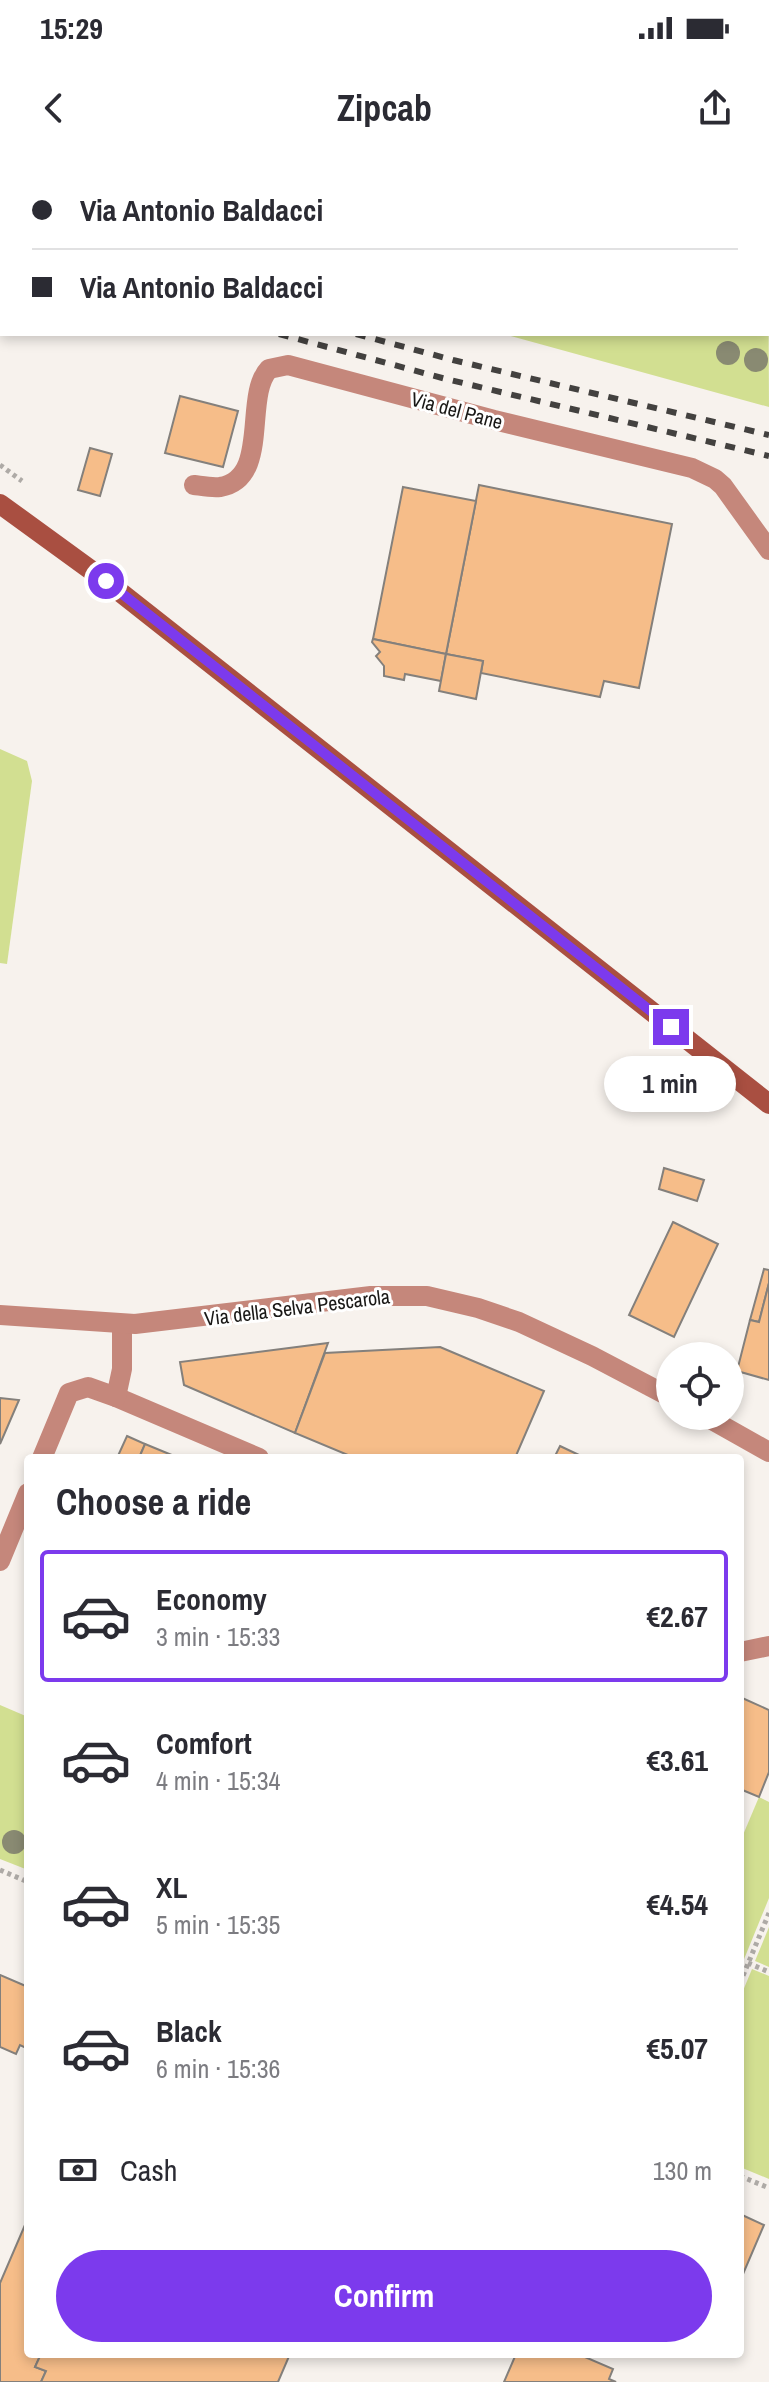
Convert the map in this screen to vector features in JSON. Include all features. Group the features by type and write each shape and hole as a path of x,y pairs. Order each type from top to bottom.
{"street":[{"name":"Via del Pane","path":"194,485 220,487 238,478 253,447 261,380 269,369 288,365 494,420 692,468 723,486 769,550"},
{"path":"0,504 106,581 769,1104"},
{"name":"Via della Selva Pescarola","path":"0,1315 122,1324 178,1321 394,1294 427,1296 469,1305 519,1322 656,1390"},
{"path":"116,1397 122,1369 122,1324"},
{"path":"44,1454 69,1393 88,1387 250,1454"},
{"path":"730,1430 769,1452"},
{"path":"0,1561 24,1503"},
{"path":"744,1651 769,1646"}],"path":[{"path":"0,1870 24,1880"},
{"path":"744,1973 769,1913"},
{"path":"748,1963 769,1972"},
{"path":"744,2178 769,2188"}],"green space":[{"path":"510,336 769,336 769,407"},
{"path":"0,749 27,761 32,781 7,964 0,963"},
{"path":"0,1705 24,1715 24,1868 0,1859"},
{"path":"759,1797 769,1802 769,1898 744,1959 744,1833"},
{"path":"769,1927 769,1967 755,1961"},
{"path":"752,1969 769,1976 769,2179 744,2169 744,1988"}],"building":[{"path":"180,396 238,411 223,467 165,453"},
{"path":"90,448 112,454 100,496 78,490"},
{"path":"479,485 672,524 639,688 604,681 600,697 481,673 483,661 446,654"},
{"path":"403,487 476,501 446,654 373,639"},
{"path":"373,639 446,654 441,681 405,674 404,680 384,676 384,666 376,656 380,652"},
{"path":"446,654 483,661 476,699 439,691"},
{"path":"664,1168 704,1180 697,1201 659,1189"},
{"path":"673,1222 718,1244 674,1337 629,1315"},
{"path":"764,1269 769,1270 769,1283 759,1322 750,1320"},
{"path":"769,1283 769,1380 744,1373 744,1344 750,1320 759,1322"},
{"path":"328,1343 295,1433 184,1385 180,1362"},
{"path":"440,1347 544,1391 517,1454 345,1454 295,1433 325,1353"},
{"path":"0,1398 19,1400 0,1444"},
{"path":"127,1436 145,1444 141,1454 119,1454"},
{"path":"145,1444 169,1454 141,1454"},
{"path":"560,1446 577,1454 556,1454"},
{"path":"744,1699 769,1710 769,1772 759,1797 744,1791"},
{"path":"0,1975 24,1985 24,2047 20,2045 16,2054 0,2047"},
{"path":"744,2216 764,2225 744,2272"},
{"path":"24,2227 24,2358 39,2358 35,2367 46,2371 41,2382 0,2382 0,2283"},
{"path":"39,2358 288,2358 278,2382 41,2382 46,2371 35,2367"},
{"path":"514,2358 587,2358 613,2369 609,2379 616,2382 504,2382"}],"railway":[{"path":"286,336 446,379 769,456"},
{"path":"363,336 769,435"}],"route":[{"path":"106,581 671,1027"}]}
